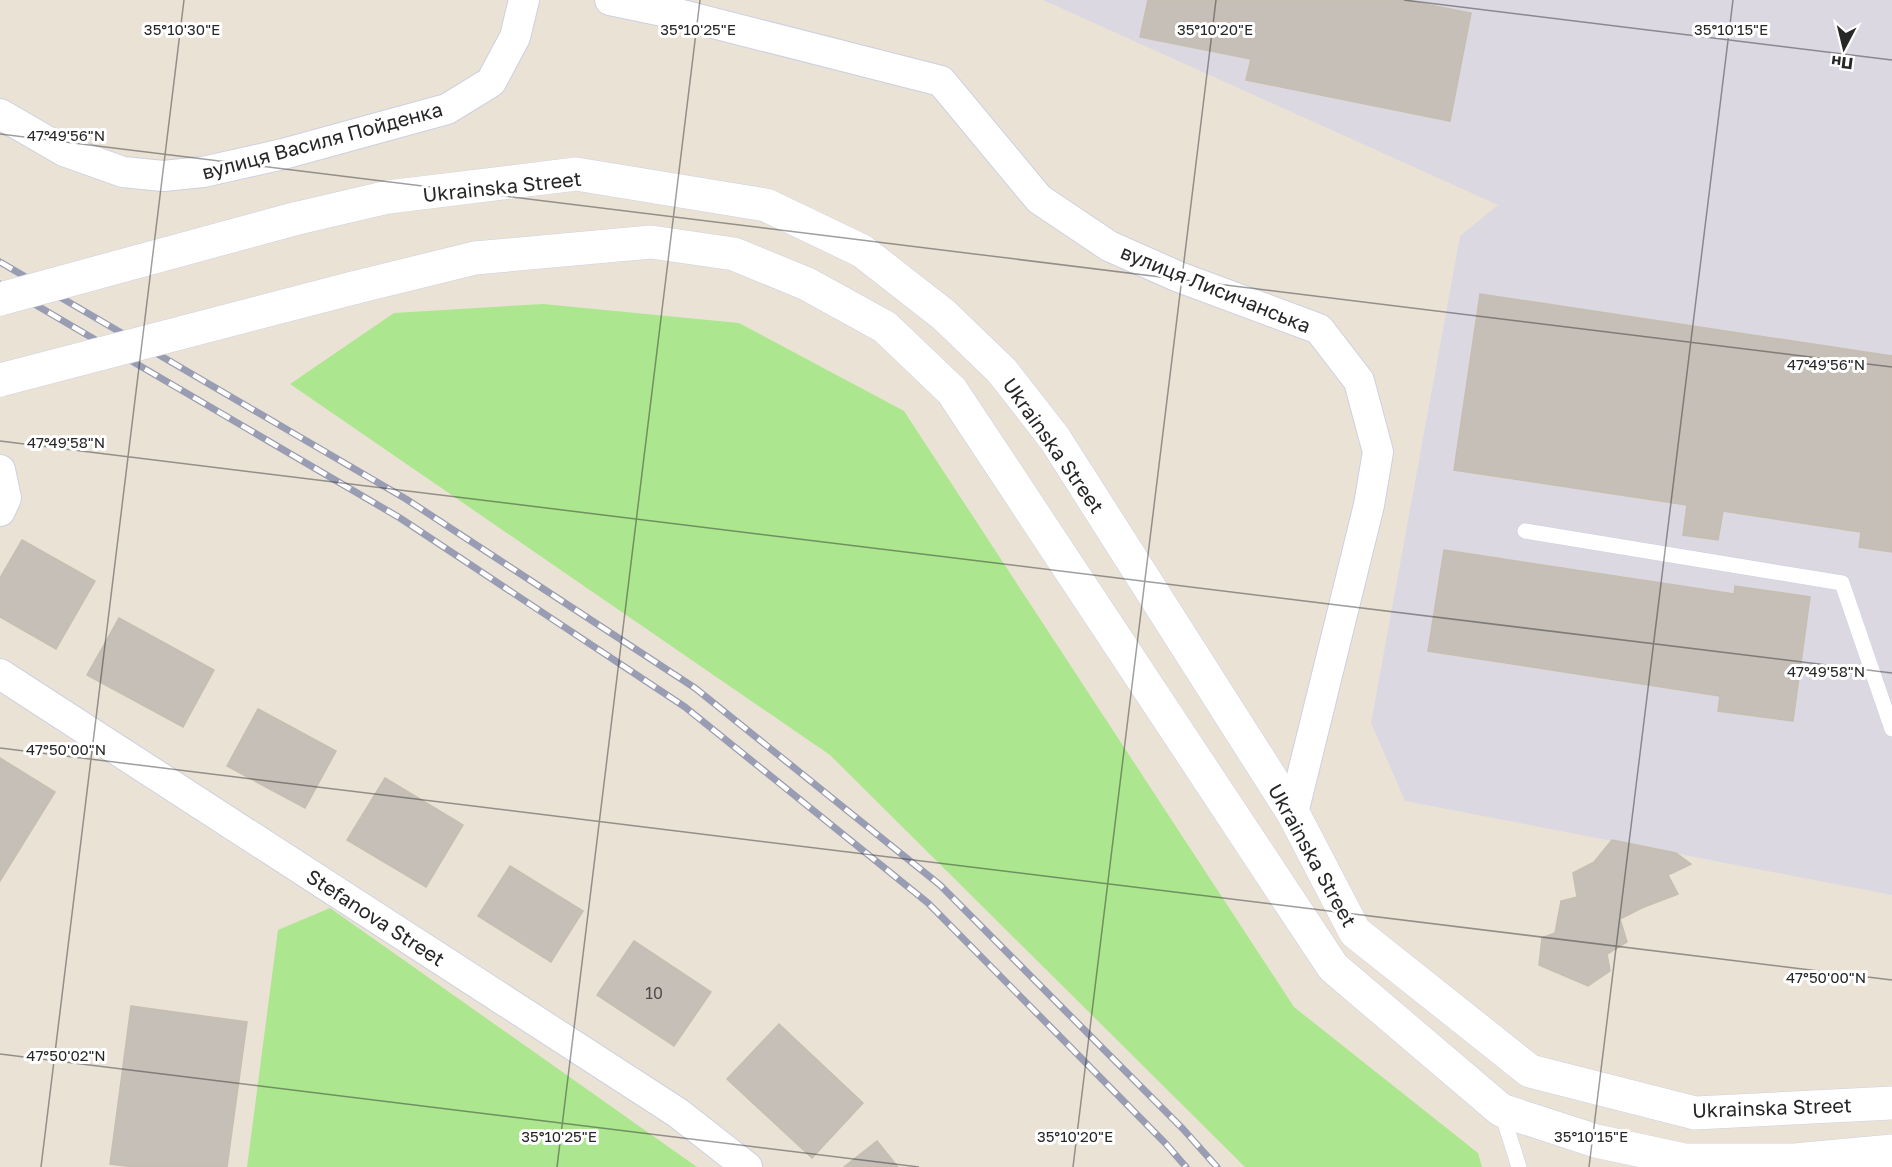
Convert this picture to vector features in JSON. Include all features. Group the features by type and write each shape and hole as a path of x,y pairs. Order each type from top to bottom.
{"main road":[{"name":"Ukrainska Street","path":"0,299 294,219 388,197 576,174 766,205 862,250 944,315 1002,371 1055,439 1293,813 1355,932 1530,1071 1695,1113 1892,1103"},
{"name":"Ukrainska Street","path":"0,380 475,258 651,242 734,254 807,284 885,327 952,391 1333,967 1501,1110 1596,1142 1684,1160 1791,1164 1892,1151"}],"street":[{"name":"вулиця Василя Пойденка","path":"0,114 64,151 123,172 163,176 203,172 283,154 447,109 491,82 515,37 524,0"},
{"name":"вулиця Лисичанська","path":"610,0 682,15 941,81 1039,199 1109,246 1179,277 1319,329 1359,381 1378,452 1369,505 1293,813"},
{"path":"0,470 6,498 0,511"},
{"name":"Stefanova Street","path":"0,674 678,1113 747,1167"}],"lane":[{"path":"1525,531 1842,583 1892,729"},
{"path":"1501,1110 1520,1167"}],"shaded area":[{"path":"1043,0 1892,0 1892,895 1405,801 1371,723 1460,236 1498,205"}],"green space":[{"path":"543,304 739,323 904,411 1294,1007 1478,1153 1482,1167 1245,1167 830,755 290,384 394,313"},
{"path":"330,908 697,1167 247,1167 278,930"}],"building":[{"path":"1148,0 1404,0 1471,13 1450,121 1246,80 1251,59 1140,37"},
{"path":"1480,294 1892,356 1892,552 1859,547 1861,532 1723,511 1718,540 1683,535 1687,505 1454,470"},
{"path":"22,540 95,581 56,649 0,617 0,578"},
{"path":"1444,550 1734,594 1735,586 1810,597 1793,721 1718,711 1720,696 1428,651"},
{"path":"119,618 214,670 183,727 87,675"},
{"path":"258,709 336,751 305,808 227,766"},
{"path":"0,758 55,792 0,881"},
{"path":"385,778 463,825 426,887 347,840"},
{"path":"1612,840 1676,853 1691,864 1668,875 1678,894 1644,907 1633,882 1594,862"},
{"path":"1594,862 1633,882 1644,907 1620,919 1627,942 1607,954 1610,971 1588,986 1539,965 1542,938 1555,933 1561,901 1577,897 1573,873"},
{"path":"510,866 583,911 551,962 478,916"},
{"path":"634,941 711,992 674,1046 597,995"},
{"path":"131,1006 247,1022 227,1167 134,1167 110,1164"},
{"path":"779,1024 863,1103 812,1158 727,1079"},
{"path":"877,1141 898,1167 844,1167"}],"railway":[{"path":"0,262 406,499 695,688 940,885 1183,1129 1217,1167"},
{"path":"0,284 400,518 685,707 928,903 1186,1167"}]}
